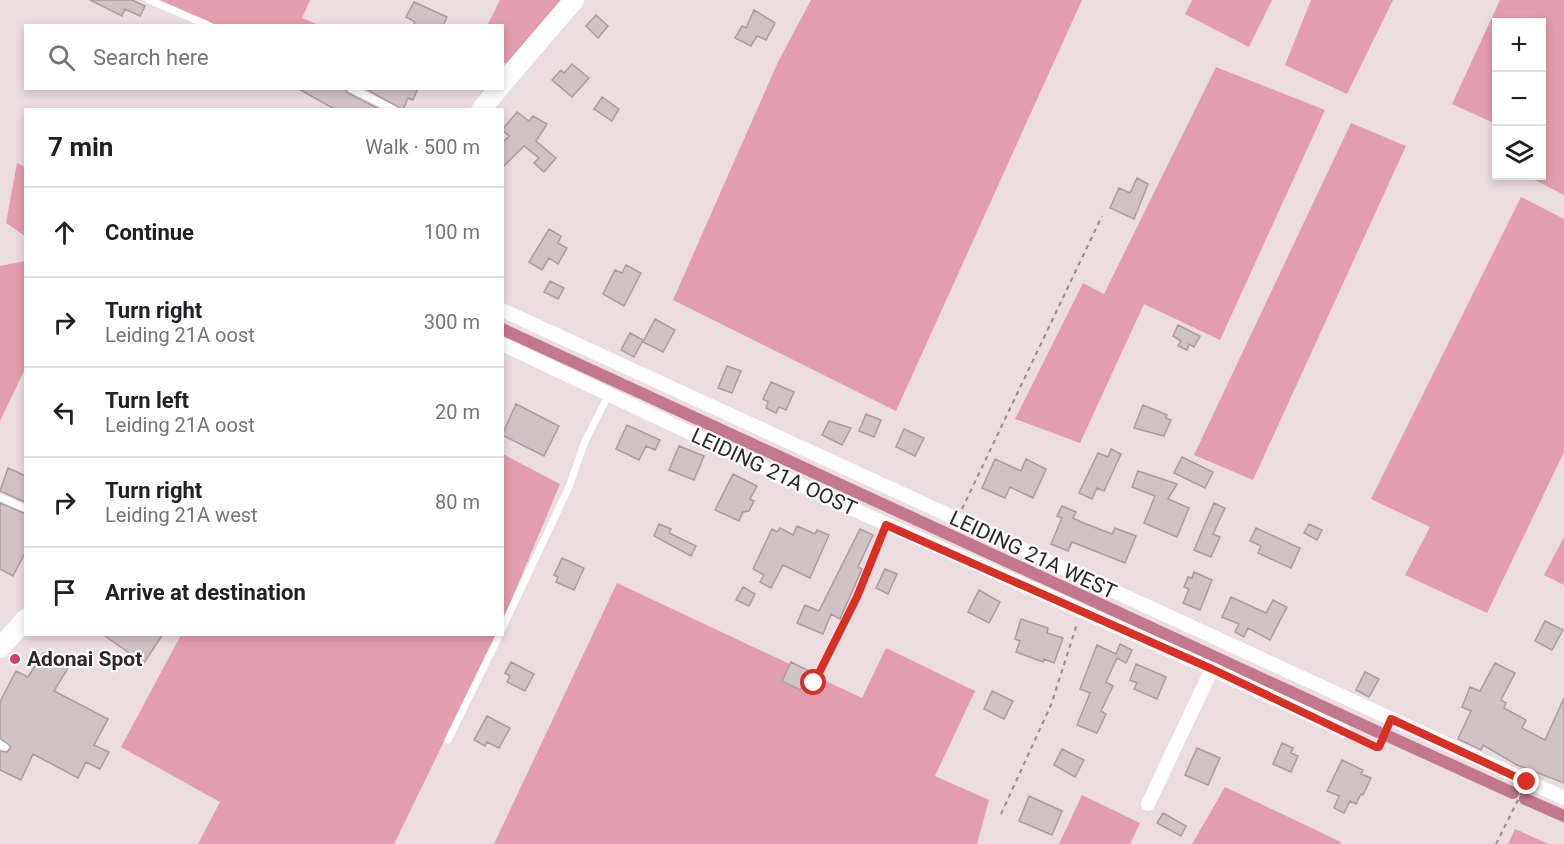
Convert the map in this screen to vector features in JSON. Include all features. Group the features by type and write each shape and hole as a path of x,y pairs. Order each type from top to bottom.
{"street":[{"path":"504,82 574,0"},
{"path":"483,108 497,90"},
{"name":"LEIDING 21A WEST","path":"504,311 1564,798"},
{"name":"LEIDING 21A OOST","path":"504,345 886,525 1079,609 1344,731"},
{"path":"0,648 24,621"},
{"path":"1148,804 1212,669"}],"lane":[{"path":"149,0 205,24"},
{"path":"354,90 391,108"},
{"path":"504,625 569,486 585,441 609,394"},
{"path":"0,497 24,509"},
{"path":"814,683 857,597 886,525"},
{"path":"448,740 499,636"}],"path":[{"path":"957,520 1102,216"},
{"path":"1001,814 1051,705 1072,646 1079,609"},
{"path":"1344,731 1378,748 1391,719"},
{"path":"1496,844 1527,782"}],"shaded area":[{"path":"160,0 310,0 302,18 317,24 214,24"},
{"path":"500,0 564,0 509,66 504,63 504,24 488,24"},
{"path":"811,0 1082,0 896,411 673,300 778,62"},
{"path":"1192,0 1272,0 1249,47 1185,14"},
{"path":"1311,0 1393,0 1347,94 1285,65"},
{"path":"1500,0 1564,0 1564,195 1535,180 1546,180 1546,18 1492,18 1492,122 1452,104"},
{"path":"1216,67 1325,110 1220,340 1144,304 1080,443 1015,419 1083,283 1104,294"},
{"path":"1351,123 1406,146 1253,480 1194,455"},
{"path":"17,163 24,166 24,235 6,223"},
{"path":"1521,197 1564,219 1564,452 1487,613 1405,575 1430,527 1371,499"},
{"path":"24,261 24,371 0,421 0,266"},
{"path":"504,455 560,484 504,618"},
{"path":"1564,537 1564,585 1544,575"},
{"path":"617,583 862,698 886,648 975,691 935,776 989,800 977,844 494,844"},
{"path":"180,636 496,636 394,844 198,844 220,802 121,747"},
{"path":"1225,787 1341,842 1340,844 1192,844"},
{"path":"1082,795 1140,823 1130,844 1059,844"},
{"path":"1515,829 1549,844 1508,844"}],"building":[{"path":"90,0 132,0 145,6 140,16 125,9 122,16"},
{"path":"414,2 447,17 444,24 414,24 415,22 406,17"},
{"path":"754,10 775,23 766,40 757,36 751,46 735,38 742,26 746,28"},
{"path":"596,15 608,26 598,38 586,26"},
{"path":"572,64 589,78 572,97 552,80 561,70 564,73"},
{"path":"301,90 346,90 377,108 332,108"},
{"path":"368,90 417,90 413,100 408,98 404,108 399,108"},
{"path":"602,97 619,109 612,121 594,109"},
{"path":"517,112 529,121 533,116 547,124 536,141 556,158 544,172 534,163 539,158 524,146 504,166 504,141 509,136 504,132 504,128"},
{"path":"1137,178 1148,184 1134,219 1110,208 1119,188 1130,193"},
{"path":"549,229 561,236 558,243 567,248 558,264 549,258 542,270 529,262"},
{"path":"626,265 641,273 624,306 603,294 615,270 622,273"},
{"path":"550,281 564,288 558,299 544,292"},
{"path":"655,319 675,330 663,352 643,342"},
{"path":"1178,325 1200,336 1194,347 1189,344 1187,350 1178,346 1181,341 1173,336"},
{"path":"630,333 643,340 634,357 621,350"},
{"path":"727,366 741,371 732,393 718,388"},
{"path":"771,382 794,392 786,410 779,407 776,413 766,408 768,402 763,399"},
{"path":"516,404 559,426 544,456 504,436 504,431"},
{"path":"1143,405 1167,415 1166,418 1171,420 1164,436 1134,428"},
{"path":"866,414 881,420 874,437 859,431"},
{"path":"829,421 851,428 842,445 822,435"},
{"path":"627,425 660,440 655,450 646,446 639,460 616,449"},
{"path":"904,429 924,438 915,456 896,447"},
{"path":"679,446 704,456 694,480 669,470"},
{"path":"1111,449 1121,454 1104,491 1097,488 1092,499 1079,493 1098,453 1108,457"},
{"path":"1182,457 1213,472 1205,488 1174,473"},
{"path":"995,459 1021,471 1026,459 1046,469 1033,498 1010,487 1005,498 982,488"},
{"path":"8,468 24,475 24,502 0,491"},
{"path":"1138,471 1177,484 1168,499 1189,508 1177,537 1144,523 1155,496 1132,487"},
{"path":"733,474 757,486 750,499 754,501 749,511 743,512 739,521 715,510"},
{"path":"0,503 24,513 24,555 13,576 0,569"},
{"path":"1214,503 1225,508 1213,534 1220,537 1211,557 1194,550"},
{"path":"1062,506 1076,512 1073,518 1081,522 1112,534 1115,528 1136,536 1125,563 1072,542 1068,551 1051,544 1062,518 1057,516"},
{"path":"659,524 671,529 669,533 696,546 691,556 654,536"},
{"path":"1309,524 1322,530 1317,540 1304,533"},
{"path":"797,526 815,534 817,530 829,535 810,578 783,565 771,588 760,582 764,575 753,569 772,529 777,532 780,528 793,535"},
{"path":"1256,528 1300,548 1291,568 1258,553 1261,546 1250,541"},
{"path":"860,529 873,535 858,567 862,569 840,619 831,614 823,634 797,623 805,605 819,611"},
{"path":"562,558 584,568 574,590 556,582 558,577 554,575"},
{"path":"885,569 897,574 888,594 876,588"},
{"path":"1194,572 1212,580 1200,610 1183,603 1189,589 1184,587 1188,577 1192,578"},
{"path":"743,587 755,594 749,606 736,600"},
{"path":"979,590 1000,602 989,623 968,612"},
{"path":"1231,597 1266,613 1273,600 1287,607 1270,640 1248,628 1244,637 1235,632 1239,624 1222,617"},
{"path":"1021,619 1048,628 1047,633 1063,638 1054,663 1044,659 1043,662 1016,652 1020,641 1015,639"},
{"path":"1545,621 1563,630 1552,650 1535,641"},
{"path":"105,636 162,636 144,663"},
{"path":"1120,644 1132,650 1126,663 1117,658 1106,682 1113,686 1101,711 1106,714 1097,733 1077,725 1090,693 1080,689 1097,645 1116,654"},
{"path":"43,653 68,668 54,691 108,719 94,745 109,752 100,769 86,762 78,778 33,754 21,780 0,770 0,751 7,752 11,747 0,738 0,702 16,671 28,677"},
{"path":"511,662 534,674 525,691 507,682 510,676 505,673"},
{"path":"791,662 809,671 800,690 782,681"},
{"path":"1495,663 1515,673 1501,700 1506,703 1504,708 1526,720 1522,728 1545,740 1564,698 1564,783 1517,765 1483,745 1481,750 1458,739 1471,711 1462,707 1470,687 1480,691"},
{"path":"1136,664 1166,677 1157,699 1134,689 1137,683 1130,680"},
{"path":"1365,672 1379,679 1369,697 1356,690"},
{"path":"992,691 1013,701 1004,719 984,709"},
{"path":"487,716 510,728 499,748 487,742 485,746 474,740"},
{"path":"1282,743 1293,748 1291,753 1298,756 1291,772 1273,764"},
{"path":"1197,748 1220,758 1208,785 1185,775"},
{"path":"1062,749 1084,760 1075,777 1054,765"},
{"path":"1342,760 1363,770 1361,774 1371,778 1363,795 1361,794 1356,804 1350,801 1344,813 1334,808 1339,796 1327,791"},
{"path":"1029,796 1062,811 1052,835 1019,821"},
{"path":"1163,813 1186,826 1181,836 1157,823"}],"waterway":[{"path":"504,330 1378,732"},
{"path":"1390,737 1513,793"},
{"path":"1525,799 1564,816"}],"place":[{"name":"Adonai Spot","path":"15,659"}],"route":[{"path":"814,683 857,597 886,525 1212,669 1378,748 1391,719 1527,782"}]}
